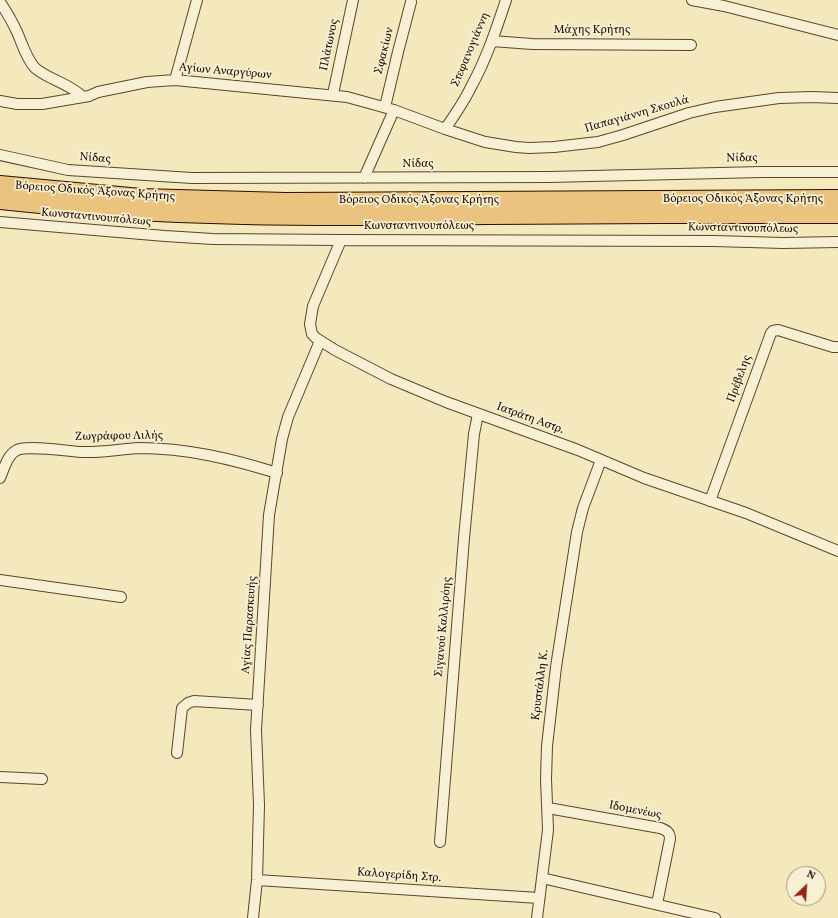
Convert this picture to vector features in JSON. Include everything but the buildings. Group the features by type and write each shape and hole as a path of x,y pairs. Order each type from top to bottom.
{"highway":[{"name":"Βόρειος Οδικός Άξονας Κρήτης","path":"0,184 141,198 286,202 838,199"},
{"name":"Βόρειος Οδικός Άξονας Κρήτης","path":"0,200 59,207 205,214 342,217 582,214 838,214"}],"street":[{"path":"175,80 197,0"},
{"name":"Πλάτωνος","path":"333,94 353,0"},
{"name":"Στεφανογιάννη","path":"445,129 471,87 492,41 506,0"},
{"path":"692,0 724,6 838,34"},
{"path":"0,2 12,22 28,58 35,67 43,73 74,88 83,97"},
{"name":"Σφακίων","path":"364,178 390,109 412,2"},
{"name":"Μάχης Κρήτης","path":"492,41 532,44 692,45"},
{"name":"Αγίων Αναργύρων","path":"0,101 17,104 42,104 83,97 98,92 146,82 175,80 333,94 362,100 445,129"},
{"name":"Παπαγιάννη Σκουλά","path":"445,129 494,144 516,147 554,147 603,141 707,108 778,98 838,98"},
{"name":"Νίδας","path":"0,155 68,170 192,178 549,177 762,172 838,172"},
{"name":"Κωνσταντινουπόλεως","path":"0,222 172,237 213,239 707,241 784,243 838,242"},
{"path":"320,342 312,334 310,324 311,314 341,240"},
{"name":"Πρέβελης","path":"710,501 771,333 778,330 832,347 838,347"},
{"name":"Ιατράτη Αστρ.","path":"320,342 411,388 661,484 746,512 838,552"},
{"name":"Αγίας Παρασκευής","path":"253,918 257,880 259,805 256,730 269,515 282,439 288,417 320,342"},
{"name":"Σιγανού Καλλιρόης","path":"440,842 465,531 474,434 478,414"},
{"name":"Ζωγράφου Λιλής","path":"0,478 14,452 28,448 83,452 165,449 224,458 277,473"},
{"name":"Κρυστάλλη Κ.","path":"537,918 548,830 546,779 550,720 573,552 583,508 601,460"},
{"path":"0,580 121,597"},
{"path":"177,753 182,708 188,703 194,701 258,705"},
{"path":"0,777 42,779"},
{"name":"Ιδομενέως","path":"548,808 660,828 667,831 670,839 657,904"},
{"path":"542,878 657,904 698,916 715,918"},
{"name":"Καλογερίδη Στρ.","path":"257,880 539,898"}]}
